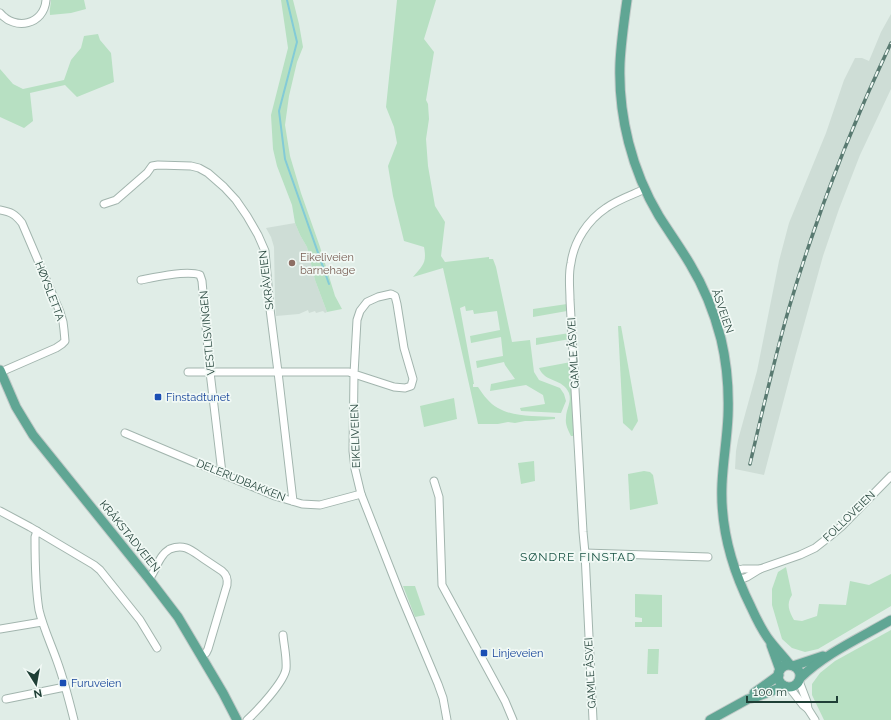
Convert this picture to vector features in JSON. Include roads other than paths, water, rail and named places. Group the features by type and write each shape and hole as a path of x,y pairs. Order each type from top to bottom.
{"main road":[{"name":"ÅSVEIEN","path":"627,0 621,43 620,63 621,98 628,141 635,165 645,189 701,284 721,339 726,366 728,398 722,481 723,513 728,548 737,576 755,616 769,640 792,665"},
{"name":"KRÅKSTADVEIEN","path":"0,371 16,406 33,435 178,617 202,656 237,720"},
{"path":"710,720 748,699 787,686 795,685 806,671 830,654 891,620"},
{"name":"ÅSVEIEN","path":"769,640 779,673"},
{"path":"748,699 786,666 830,654"},
{"path":"792,665 799,671 800,679"},
{"path":"779,673 780,681 787,686"}],"street":[{"path":"0,13 9,21 15,23 26,23 33,21 41,14 46,0"},
{"name":"SKRÅVEIEN","path":"104,204 116,200 147,173 152,166 191,166 208,173 224,187 236,200 247,216 265,251 270,309 293,501"},
{"name":"GAMLE ÅSVEI","path":"593,720 585,553 569,285 570,263 580,236 590,222 599,213 608,206 645,189"},
{"name":"HØYSLETTA","path":"0,210 10,212 17,216 22,223 60,312 65,334 64,342 59,347 0,371"},
{"name":"VESTLISVINGEN","path":"141,280 178,274 195,273 200,275 202,281 210,372 222,474"},
{"name":"EIKELIVEIEN","path":"354,374 394,387 405,388 411,386 413,379 404,348 397,304 395,296 391,294 378,297 367,302 360,311 357,320 354,374 355,469 361,494 401,596 438,684 443,698 447,720"},
{"path":"188,372 349,372 354,374"},
{"name":"DELERUDBAKKEN","path":"125,433 275,496 302,504 320,505 361,494"},
{"name":"FOLLOVEIEN","path":"737,576 742,569 760,569 815,548 842,526 891,476"},
{"path":"434,481 439,497 442,585 505,701 513,720"},
{"path":"0,511 37,531 100,570 140,620 156,648"},
{"path":"37,531 35,537 35,576 39,609 42,622 58,662 74,720"},
{"path":"149,579 164,553 172,548 180,546 191,550 226,574 228,579 227,585 210,644 206,654 202,656"},
{"path":"585,553 708,557"},
{"path":"0,629 42,622"},
{"path":"247,720 277,687 284,677 286,666 284,635"},
{"path":"800,679 801,688 807,702 808,709"},
{"path":"787,686 808,709 815,720"},
{"path":"6,699 65,687"}],"waterway":[{"path":"287,0 297,42 279,111 285,159 329,284"}],"railway":[{"path":"750,464 768,386 799,274 822,207 848,141 891,43"}],"place":[{"name":"Eikeliveien barnehage","path":"292,263"},
{"name":"Finstadtunet","path":"158,397"},
{"name":"Linjeveien","path":"484,653"},
{"name":"Furuveien","path":"63,683"}],"district":[{"name":"SØNDRE FINSTAD","path":"578,557"}]}
